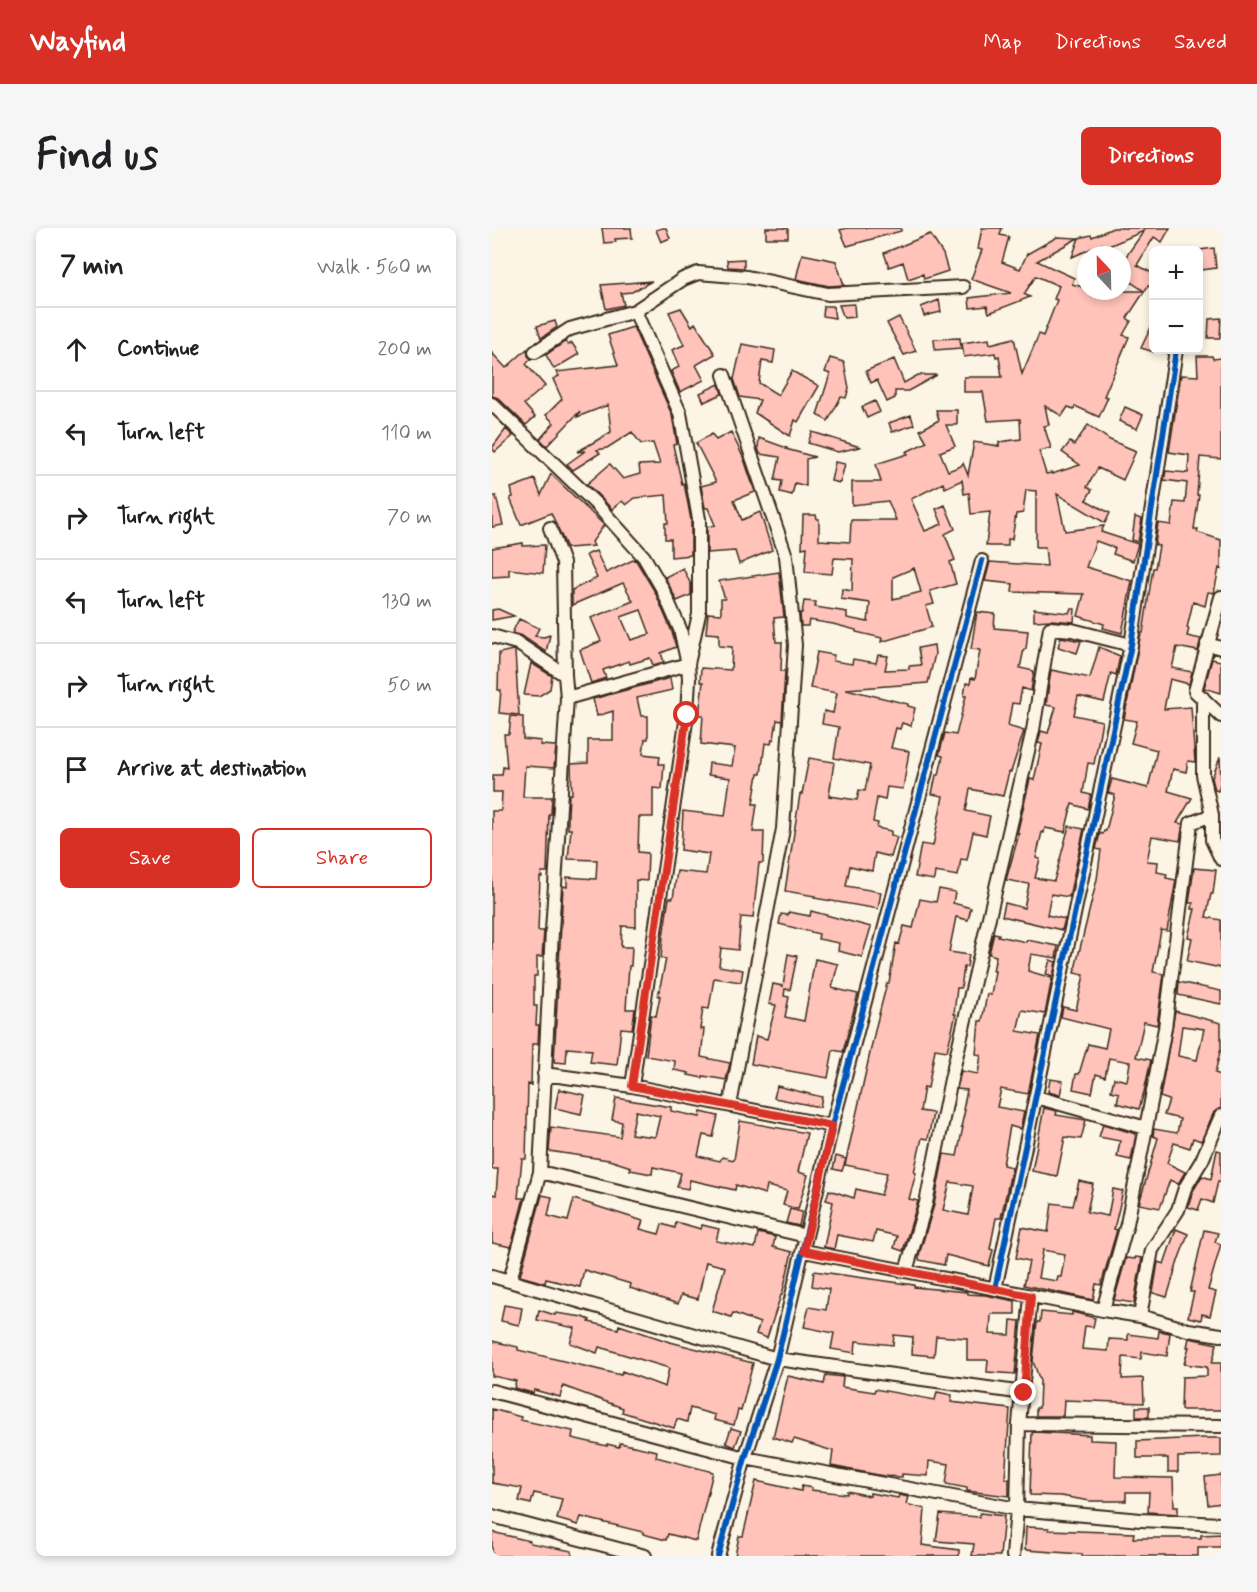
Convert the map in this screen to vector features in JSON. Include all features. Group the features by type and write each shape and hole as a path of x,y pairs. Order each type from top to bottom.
{"street":[{"path":"535,352 570,329 635,311 683,279 698,273 747,277 828,294 963,287"},
{"path":"635,311 680,413 699,519 699,614 688,664"},
{"path":"995,1289 1131,645 1175,354"},
{"path":"724,375 786,556 795,645 783,829 730,1105"},
{"path":"492,404 597,505 644,557 662,588 680,629 688,664 687,715 632,1086"},
{"path":"510,1280 540,1172 567,698 563,563 550,528"},
{"path":"718,1556 777,1359 832,1126 982,561"},
{"path":"1221,597 1195,691 1221,716"},
{"path":"906,1271 926,1203 954,1068 1033,730 1050,628 1072,630 1131,645"},
{"path":"492,636 517,643 565,675"},
{"path":"1207,644 1221,648"},
{"path":"567,698 688,664"},
{"path":"1203,698 1203,775 1212,815 1212,840 1221,859"},
{"path":"1103,1311 1127,1224 1166,1028 1191,823 1212,815"},
{"path":"544,1074 632,1086 832,1126"},
{"path":"1036,1097 1146,1128"},
{"path":"1140,1316 1152,1250 1178,1210 1185,1188 1202,1160 1221,1116"},
{"path":"540,1172 806,1236"},
{"path":"804,1251 1103,1311 1140,1316 1188,1330 1221,1335"},
{"path":"492,1276 777,1359 1024,1393"},
{"path":"1013,1556 1017,1509 1019,1424 1024,1393 1031,1296"},
{"path":"492,1391 746,1458 1017,1509 1141,1520 1221,1524"},
{"path":"1019,1424 1221,1426"},
{"path":"492,1516 645,1556"}],"building":[{"path":"602,228 631,228 632,238 615,239 616,242 604,243"},
{"path":"666,228 670,238 661,242 656,230"},
{"path":"766,228 788,228 788,238 766,238"},
{"path":"901,228 901,231 847,246 840,230"},
{"path":"982,228 1002,228 1000,235 1009,237 1002,262 1020,269 1027,254 1057,237 1078,238 1037,261 1074,278 1072,284 1077,285 1077,300 1131,300 1131,291 1144,291 1131,282 1131,249 1144,231 1109,246 1102,244 1077,246 1077,255 1072,257 1079,238 1091,235 1092,237 1113,228 1170,228 1162,242 1154,237 1137,265 1149,271 1149,286 1127,318 1131,321 1123,335 1129,337 1104,396 1108,397 1099,417 1075,406 1074,409 1068,407 1062,416 1045,406 1049,425 1044,426 1051,448 1039,451 1046,474 1080,465 1062,452 1070,442 1074,445 1088,425 1110,440 1136,451 1123,480 1098,468 1087,487 1092,490 1086,500 1110,513 1105,523 1057,494 1065,531 1104,526 1101,532 1138,544 1133,561 1113,554 1115,548 1096,541 1086,567 1132,581 1122,633 1103,628 1104,624 1078,616 1084,594 1012,592 1013,584 985,581 990,562 1047,566 1045,547 1036,547 1036,491 1026,490 1023,513 1016,514 1012,539 1008,539 1008,546 989,546 986,545 990,512 971,514 969,493 964,494 962,480 945,488 943,483 911,499 925,531 942,524 936,509 945,505 955,529 945,534 955,560 950,562 956,584 930,591 934,604 926,606 932,627 881,642 882,638 833,624 809,620 808,626 801,626 800,613 802,613 804,601 816,602 815,607 847,612 847,618 868,622 870,603 841,599 842,589 852,591 853,559 834,558 832,574 805,572 807,547 802,548 803,515 816,515 819,519 819,540 850,542 851,520 896,520 888,501 852,505 852,482 881,482 876,464 908,454 906,452 927,442 920,430 939,420 936,410 957,410 957,425 946,425 955,446 940,452 948,471 963,463 968,475 974,442 999,446 999,442 1021,439 1020,419 988,421 983,392 964,392 964,377 1002,377 999,356 996,357 995,353 964,357 962,343 989,339 990,344 1014,338 1022,374 1039,334 1043,336 1057,300 1054,299 1059,286 1036,276 1024,294 1030,297 989,313 987,306 970,308 969,298 1011,293 971,279 982,250 978,249","holes":["914,568 921,592 893,599 893,577"]},
{"path":"930,234 943,254 948,271 924,279 923,274 908,279 903,262 889,267 884,253"},
{"path":"1214,248 1216,268 1203,270 1203,250"},
{"path":"802,254 836,261 844,285 829,286 796,279"},
{"path":"744,259 744,268 728,267 727,260"},
{"path":"652,281 632,292 621,293 624,305 606,309 601,285"},
{"path":"939,300 941,312 924,316 921,307"},
{"path":"854,304 855,317 844,318 839,305"},
{"path":"824,306 833,306 835,318 823,316"},
{"path":"681,308 692,326 695,323 715,354 696,365 704,380 680,392 671,371 679,367 672,350 684,345 669,312"},
{"path":"899,317 916,351 904,355 887,323"},
{"path":"1221,318 1220,338 1208,338 1209,319"},
{"path":"555,321 557,327 541,338 537,326"},
{"path":"633,327 672,415 677,444 673,445 682,484 684,483 691,520 691,555 671,557 671,539 665,539 665,523 668,523 666,495 635,498 626,505 622,501 612,509 587,484 610,464 623,479 640,474 639,465 660,464 653,443 641,444 632,432 607,448 597,450 600,453 573,470 567,464 585,451 577,452 611,432 608,405 577,417 580,411 547,446 540,439 554,423 546,415 562,399 553,379 559,376 556,372 618,365 608,335"},
{"path":"1149,331 1149,350 1141,348"},
{"path":"960,338 961,348 935,350 934,339"},
{"path":"566,341 568,345 572,343 579,354 554,369 546,355"},
{"path":"742,344 775,350 773,363 762,361 759,383 778,395 792,371 819,386 798,422 795,420 790,436 755,413 760,400 740,397 734,379"},
{"path":"527,349 531,359 526,364 545,386 524,404 535,417 526,425 498,398 492,396 492,353 506,368"},
{"path":"1197,356 1221,358 1221,459 1200,457 1197,495 1199,495 1194,529 1221,540 1221,569 1219,568 1214,593 1208,592 1205,606 1193,602 1187,636 1201,639 1198,651 1177,647 1172,668 1192,672 1189,684 1170,679 1164,709 1191,707 1195,762 1188,761 1186,772 1173,769 1168,791 1192,798 1177,823 1183,824 1180,841 1152,836 1147,861 1158,862 1157,872 1167,874 1166,878 1176,880 1167,931 1161,930 1153,972 1164,974 1157,1025 1144,1022 1136,1057 1151,1060 1139,1109 1117,1103 1119,1093 1111,1091 1114,1078 1127,1081 1130,1062 1109,1058 1105,1077 1096,1074 1092,1093 1073,1089 1076,1074 1079,1074 1088,1044 1105,1048 1109,1029 1061,1017 1063,1007 1076,1010 1084,975 1074,973 1097,879 1101,850 1096,849 1100,833 1103,834 1106,831 1115,795 1108,793 1112,779 1148,788 1157,750 1131,743 1137,721 1124,719 1159,546 1155,545 1158,523 1171,525 1174,502 1185,503 1187,483 1164,480 1166,471 1188,473 1189,455 1169,452 1181,375 1198,376"},
{"path":"830,358 844,362 849,388 846,398 841,397 828,421 817,415 830,374 825,372"},
{"path":"894,359 904,383 918,375 937,375 908,391 895,391 895,398 887,402 877,380 871,383 866,371"},
{"path":"719,384 722,394 704,402 700,393"},
{"path":"875,401 880,412 867,418 862,407"},
{"path":"1125,407 1143,415 1137,429 1119,421"},
{"path":"911,415 914,425 892,432 889,423"},
{"path":"506,429 513,436 495,452 492,448"},
{"path":"731,432 744,459 755,492 734,500 742,520 760,512 772,550 739,564 735,551 707,553 707,527 715,525 708,508 705,508 701,486 716,482 696,443 712,434 716,440"},
{"path":"812,432 860,447 838,452 808,443"},
{"path":"759,438 815,457 806,459 806,486 795,483 792,495 780,492 782,481 775,480 780,457 760,454"},
{"path":"835,462 845,464 840,483 831,481"},
{"path":"551,474 604,525 592,542 594,546 567,548 551,513 521,525 510,498 513,497 511,488 535,479 541,495"},
{"path":"492,496 496,496 503,525 492,527"},
{"path":"1135,517 1142,519 1138,542 1132,540"},
{"path":"523,543 523,546 545,545 543,573 509,569 509,576 492,577 492,548"},
{"path":"596,551 606,573 635,559 655,592 672,632 676,647 661,653 664,662 653,665 650,658 630,664 629,661 603,670 606,678 591,683 580,650 601,641 591,618 633,601 623,583 572,605 572,590 597,578 586,555","holes":["641,610 650,634 631,640 621,617"]},
{"path":"683,568 691,585 691,595 677,601 665,577"},
{"path":"779,572 784,617 774,618 776,642 782,642 781,671 785,671 782,721 777,720 771,744 765,743 761,774 758,774 753,804 757,804 753,832 764,832 763,863 759,863 753,918 741,917 738,950 721,948 719,966 743,970 741,982 714,978 709,1009 703,1008 700,1029 704,1029 701,1057 730,1063 726,1080 703,1076 703,1078 674,1070 675,1061 646,1056 651,1015 656,1016 660,996 658,996 666,959 661,958 663,937 669,898 673,898 677,871 706,874 709,854 681,850 683,811 725,816 730,778 708,775 709,763 732,766 735,748 701,744 703,715 699,715 703,682 700,682 701,668 731,670 732,647 719,646 719,634 706,633 708,613 721,614 721,599 725,599 719,581"},
{"path":"1071,608 1075,609 1074,622 1034,621 1034,609 1069,613"},
{"path":"498,609 514,616 492,620 492,610"},
{"path":"977,612 995,614 994,628 1028,631 1026,649 1024,649 1020,668 1034,671 1031,691 1022,688 1019,704 1012,703 1008,726 1024,731 1003,796 970,789 966,811 990,816 986,835 973,832 967,860 961,859 958,876 935,872 934,880 915,877 921,844 933,846 943,796 932,794 936,775 939,775 943,756 939,755 945,733 956,735 966,696 964,696 966,683 970,684 971,678 975,679 980,650 971,649"},
{"path":"519,619 539,628 535,636 550,635 546,652 522,636 512,633"},
{"path":"1061,637 1081,641 1077,653 1058,647"},
{"path":"934,645 935,654 928,683 846,689 908,704 915,708 911,726 902,723 900,729 896,728 891,748 909,751 903,789 887,787 885,800 877,798 873,822 878,823 877,828 891,831 891,835 897,837 891,857 875,853 872,871 850,866 846,886 881,892 878,909 785,891 800,794 802,794 809,758 834,762 829,796 857,800 859,790 865,791 870,765 834,758 839,727 822,724 824,711 833,713 837,693 810,688 817,652 834,655 833,661 852,664 853,659 876,663 878,655 888,656 885,670 909,669 909,666 921,665 918,648"},
{"path":"1099,647 1120,656 1116,675 1111,673 1104,702 1078,696 1074,715 1102,721 1094,764 1088,763 1083,793 1091,795 1088,809 1072,804 1065,832 1045,828 1036,858 1040,859 1035,878 1054,881 1069,826 1084,829 1069,897 1051,894 1047,915 1065,919 1062,930 1002,916 1005,903 1024,908 1029,884 1006,880 1019,834 1017,834 1030,779 1034,780 1042,744 1038,743 1041,731 1048,733 1056,707 1046,705 1051,670 1090,678"},
{"path":"513,650 515,652 519,715 499,713 501,690 498,690 499,653"},
{"path":"1212,659 1221,661 1221,693 1204,688"},
{"path":"531,663 552,676 550,689 539,696 524,695"},
{"path":"670,678 672,690 637,698 641,716 648,716 648,739 645,739 643,754 660,756 659,764 664,764 662,789 653,788 653,817 639,817 638,852 648,853 647,881 636,880 636,927 622,926 621,947 632,947 626,1009 635,1009 632,1029 621,1028 617,1065 590,1062 592,1050 567,1048 566,1063 554,1062 563,886 567,887 567,877 596,879 597,860 568,859 571,829 568,829 568,815 569,794 572,794 571,764 588,763 588,740 613,740 613,711 597,716 593,699"},
{"path":"511,716 523,717 523,739 541,741 540,745 556,746 554,768 525,766 523,797 552,797 551,814 549,814 547,872 541,872 542,877 540,877 538,931 544,931 542,957 537,957 537,976 534,976 534,1006 537,1006 536,1025 539,1025 538,1044 532,1044 531,1085 528,1084 526,1159 522,1159 518,1198 524,1198 511,1247 492,1243 492,1194 496,1195 498,1169 492,1169 492,811 501,811 502,792 493,792 493,775 502,775 503,767 507,768 504,734 509,734"},
{"path":"1220,757 1221,781 1218,791 1215,790 1212,778"},
{"path":"1194,868 1216,870 1213,894 1211,894 1206,917 1221,920 1221,968 1187,961 1192,938 1188,937 1195,909 1192,909 1193,903 1189,903"},
{"path":"939,889 955,892 953,903 971,908 968,920 956,917 949,952 969,955 967,967 964,967 961,988 957,988 954,1014 956,1014 947,1051 935,1049 928,1088 924,1087 920,1111 933,1113 928,1139 922,1138 914,1172 916,1173 909,1199 918,1201 903,1251 894,1248 897,1236 876,1231 873,1242 837,1235 834,1249 824,1247 833,1202 826,1200 829,1190 854,1198 856,1189 881,1195 887,1173 845,1165 876,1026 887,983 889,983 896,943 899,944 904,926 913,928 920,899 936,902"},
{"path":"811,911 871,927 862,957 838,951 839,943 818,939 819,934 779,924 781,914 788,915 789,912 810,916"},
{"path":"994,933 999,934 998,936 1026,942 1027,940 1058,946 1056,958 1031,954 1028,971 1052,978 1045,1014 1022,1010 1017,1031 1040,1035 1028,1094 1001,1089 997,1107 1024,1112 1020,1129 1010,1126 1003,1165 1012,1167 1001,1218 996,1218 989,1266 946,1255 944,1265 919,1260 919,1255 934,1205 944,1154 957,1156 967,1090 957,1089 961,1071 978,1074 981,1055 976,1054 979,1021 982,1021 987,994 991,995 995,971 993,971 996,956 989,954","holes":["950,1182 973,1186 968,1215 943,1210"]},
{"path":"788,954 797,956 790,990 785,989 784,996 789,997 785,1017 804,1021 815,959 838,964 832,988 858,994 843,1052 833,1050 828,1078 751,1064 756,1036 767,1039 776,1005 769,1004 773,984 783,986"},
{"path":"1050,960 1056,962 1053,976 1046,974"},
{"path":"1179,982 1221,991 1221,1004 1178,995"},
{"path":"1175,1011 1221,1023 1221,1048 1215,1073 1221,1075 1221,1108 1214,1112 1201,1141 1193,1138 1190,1148 1174,1143 1167,1163 1185,1172 1178,1184 1170,1180 1160,1208 1139,1204 1158,1138 1153,1136 1154,1129 1177,1133 1180,1119 1164,1115 1169,1100 1160,1097","holes":["1182,1026 1204,1029 1197,1060 1178,1056"]},
{"path":"1050,1079 1063,1081 1060,1095 1048,1092"},
{"path":"777,1086 822,1097 820,1107 774,1098"},
{"path":"559,1089 585,1095 581,1114 555,1108"},
{"path":"616,1098 671,1107 671,1111 700,1117 701,1112 718,1116 713,1137 703,1135 698,1156 720,1161 722,1157 734,1160 740,1121 807,1133 798,1172 808,1175 798,1209 783,1205 787,1191 767,1186 765,1194 736,1185 735,1190 690,1180 688,1189 677,1187 681,1173 653,1167 652,1174 630,1170 631,1167 609,1160 549,1151 551,1127 620,1137 622,1122 612,1120","holes":["636,1111 660,1116 655,1137 631,1134"]},
{"path":"1044,1108 1057,1111 1056,1115 1086,1120 1081,1139 1065,1137 1057,1176 1032,1171"},
{"path":"1103,1124 1136,1134 1131,1160 1117,1157 1120,1141 1099,1137"},
{"path":"1217,1150 1221,1151 1221,1182 1218,1181 1213,1203 1202,1199 1198,1210 1188,1207 1193,1191 1202,1176 1211,1179"},
{"path":"836,1156 846,1159 842,1171 833,1169"},
{"path":"1079,1181 1093,1184 1087,1212 1108,1216 1113,1189 1123,1191 1114,1229 1117,1230 1101,1285 1096,1284 1093,1300 1024,1285 1029,1261 1016,1258 1022,1227 1048,1232 1052,1203 1073,1206","holes":["1043,1250 1065,1254 1061,1277 1058,1277 1057,1281 1038,1278"]},
{"path":"542,1195 552,1197 548,1216 568,1221 574,1199 643,1221 640,1229 659,1234 662,1224 675,1228 676,1222 701,1229 702,1225 719,1229 716,1241 755,1248 758,1233 775,1237 773,1247 792,1252 782,1295 767,1338 756,1334 760,1323 733,1313 731,1317 712,1311 725,1267 706,1262 698,1299 681,1295 678,1304 630,1288 631,1284 584,1270 580,1287 546,1279 545,1283 520,1276"},
{"path":"790,1209 802,1212 799,1226 786,1223"},
{"path":"1176,1229 1188,1234 1167,1297 1153,1293 1158,1262 1164,1264"},
{"path":"1204,1230 1218,1233 1215,1242 1221,1244 1208,1290 1216,1292 1210,1316 1202,1314 1201,1320 1188,1317 1194,1292 1190,1292"},
{"path":"1135,1257 1142,1258 1134,1303 1114,1300 1126,1258 1135,1259"},
{"path":"814,1271 914,1285 914,1287 967,1292 967,1294 1015,1301 1015,1314 991,1314 990,1334 1010,1335 1011,1320 1020,1321 1015,1374 987,1372 988,1360 967,1360 967,1338 936,1336 934,1356 912,1354 913,1337 894,1335 893,1345 856,1341 855,1353 831,1349 834,1333 804,1327 809,1307 826,1310 829,1289 812,1286"},
{"path":"504,1305 522,1308 519,1325 501,1321"},
{"path":"539,1310 555,1315 556,1313 583,1317 590,1320 589,1322 618,1329 619,1325 670,1342 753,1363 741,1411 738,1410 734,1425 714,1420 715,1415 690,1408 687,1422 677,1419 674,1428 622,1412 623,1408 563,1386 560,1397 534,1390 533,1393 514,1388 516,1381 492,1376 492,1341 518,1347 518,1350 621,1375 622,1371 665,1387 669,1368 599,1347 597,1353 570,1343 575,1328 537,1320"},
{"path":"1041,1312 1072,1315 1072,1312 1095,1318 1093,1327 1085,1326 1082,1349 1108,1351 1109,1339 1128,1340 1128,1334 1158,1338 1159,1331 1170,1333 1167,1356 1142,1352 1141,1359 1123,1357 1122,1379 1143,1378 1144,1403 1064,1400 1063,1416 1036,1416 1036,1408 1039,1408 1040,1381 1033,1361 1037,1322 1040,1322"},
{"path":"1189,1338 1217,1344 1212,1363 1221,1363 1221,1410 1181,1410 1182,1377 1207,1376 1207,1367 1184,1364"},
{"path":"826,1375 843,1377 842,1387 874,1392 875,1389 935,1400 937,1392 952,1395 951,1402 1010,1409 1005,1479 1009,1479 1009,1496 967,1491 967,1488 946,1484 949,1464 929,1461 928,1476 902,1474 902,1477 884,1476 831,1466 833,1451 794,1439 792,1443 773,1437 788,1376 824,1384"},
{"path":"1136,1407 1149,1407 1149,1417 1136,1417"},
{"path":"492,1409 521,1417 520,1420 573,1431 572,1438 607,1446 607,1444 619,1447 620,1443 657,1451 656,1457 713,1472 696,1541 668,1534 666,1540 581,1517 578,1525 557,1519 562,1499 534,1493 531,1504 519,1501 522,1488 492,1483"},
{"path":"731,1428 741,1431 735,1447 726,1443"},
{"path":"1032,1433 1090,1435 1090,1440 1116,1441 1115,1477 1173,1478 1174,1506 1178,1506 1178,1514 1148,1512 1149,1492 1126,1492 1126,1501 1090,1501 1061,1496 1030,1495"},
{"path":"1221,1438 1221,1456 1178,1457 1178,1472 1168,1472 1168,1458 1137,1458 1137,1441"},
{"path":"1221,1475 1221,1503 1208,1505 1205,1477"},
{"path":"756,1481 801,1491 802,1486 812,1488 811,1490 847,1494 847,1491 870,1496 870,1493 898,1498 899,1495 908,1497 906,1504 925,1509 922,1545 959,1550 959,1556 735,1556 739,1536 743,1536"},
{"path":"980,1513 1004,1516 1000,1556 972,1556 974,1544 936,1541 940,1514 979,1517"},
{"path":"1026,1527 1134,1533 1133,1538 1201,1538 1201,1535 1221,1534 1221,1547 1198,1547 1198,1556 1082,1556 1082,1554 1025,1550"},
{"path":"492,1532 530,1541 530,1543 572,1551 572,1556 492,1556"}],"cycle path":[{"path":"995,1289 1131,645 1175,354"},
{"path":"718,1556 745,1458 777,1359 832,1126 982,561"}],"route":[{"path":"687,715 632,1086 832,1126 804,1251 1031,1296 1024,1393"}]}
